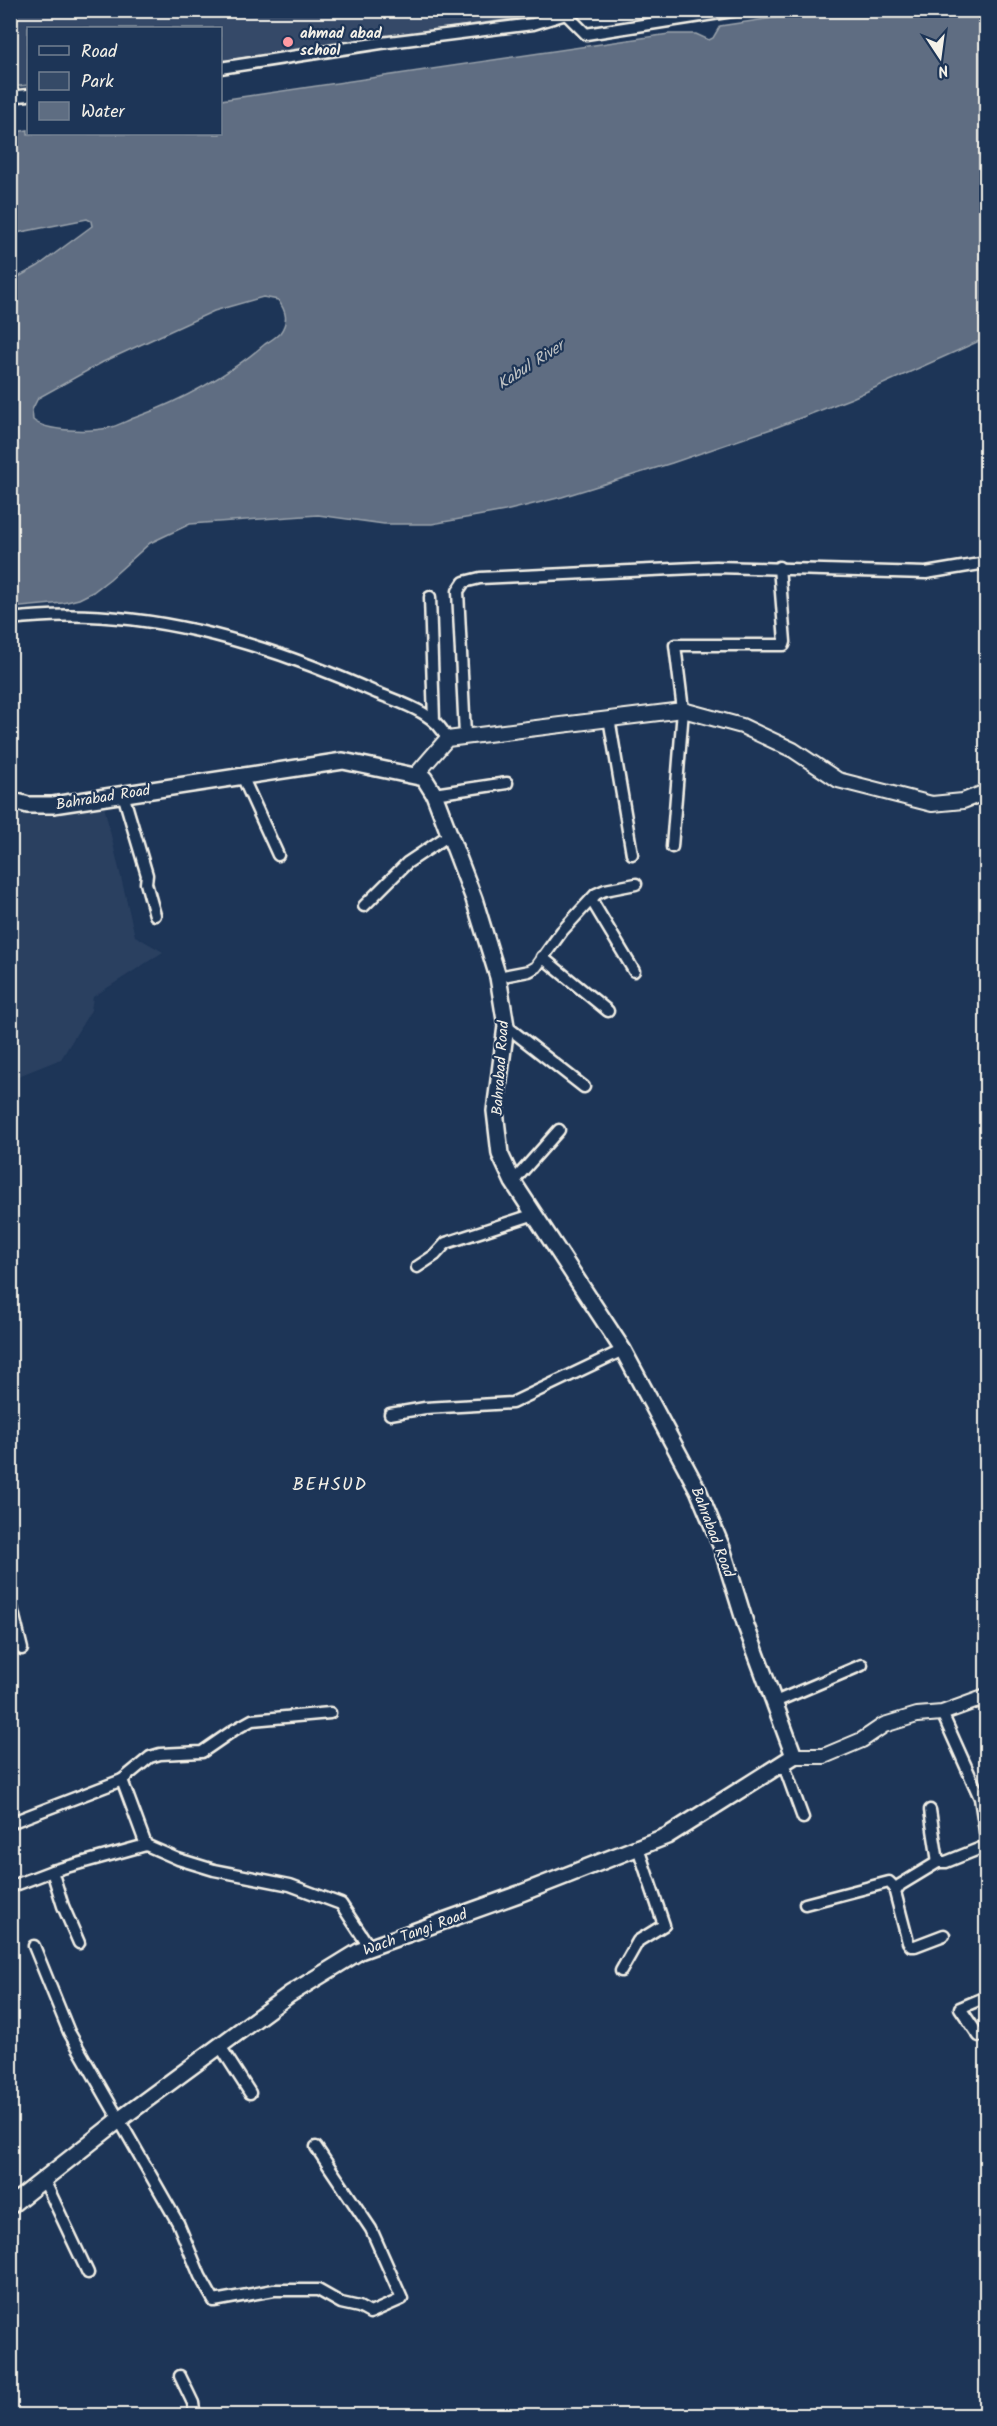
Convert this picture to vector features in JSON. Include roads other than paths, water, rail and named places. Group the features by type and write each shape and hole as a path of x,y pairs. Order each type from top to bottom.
{"main road":[{"name":"Bahrabad Road","path":"10,800 28,805 53,805 344,761 424,778 434,794 474,899 498,977 506,1026 495,1111 500,1154 513,1182 623,1350 705,1505 722,1548 746,1626 776,1702 788,1759"},
{"path":"10,812 53,805"},
{"name":"Wach Tangi Road","path":"10,2206 119,2120 290,1994 370,1948 519,1894 667,1836 788,1759"}],"street":[{"path":"222,68 381,43 533,24 568,13 586,34 739,10"},
{"path":"10,97 27,95"},
{"path":"465,735 458,591 464,582 480,578 704,567 779,567 926,573 987,563"},
{"path":"672,847 683,710 675,645 784,645 779,567"},
{"path":"430,597 434,721"},
{"path":"10,620 39,616 91,615 134,619 226,638 321,668 416,710 444,730 447,739"},
{"path":"415,776 447,739 683,710 742,726 793,750 838,780 932,804 963,801 987,792"},
{"path":"609,718 632,854"},
{"path":"242,776 278,855"},
{"path":"434,794 507,783"},
{"path":"123,794 147,875 146,883 154,915"},
{"path":"364,906 407,863 449,835"},
{"path":"498,977 529,971 536,967 562,931 596,894 636,884"},
{"path":"592,901 634,971"},
{"path":"542,957 608,1011"},
{"path":"506,1026 584,1087"},
{"path":"513,1182 559,1130"},
{"path":"417,1267 435,1255 446,1243 535,1215"},
{"path":"390,1414 425,1408 512,1403 623,1350"},
{"path":"10,1600 22,1649"},
{"path":"776,1702 862,1665"},
{"path":"803,1818 788,1759 824,1756 862,1740 884,1725 917,1715 942,1713 987,1697"},
{"path":"10,1823 122,1780 150,1757 160,1754 202,1752 252,1720 330,1713"},
{"path":"942,1713 980,1798 987,1838"},
{"path":"122,1780 146,1845"},
{"path":"930,1810 938,1862"},
{"path":"10,1887 52,1871 146,1845 178,1859 214,1870 290,1886 341,1904 370,1948"},
{"path":"896,1889 938,1862 946,1862 987,1846"},
{"path":"621,1971 638,1941 664,1925 638,1848"},
{"path":"52,1871 63,1906 79,1943"},
{"path":"804,1904 889,1882 896,1889 908,1942 911,1946 944,1935"},
{"path":"34,1946 69,2032 178,2223 200,2276 214,2301 274,2290 318,2290 341,2303 359,2307 370,2313 402,2299 371,2229 316,2147"},
{"path":"979,2036 960,2008 987,1997"},
{"path":"220,2046 250,2093"},
{"path":"44,2180 88,2273"},
{"path":"180,2376 193,2403 195,2415"}],"water":[{"name":"Kabul River","path":"820,11 986,11 986,338 852,398 777,427 562,497 505,511 432,524 384,524 318,515 190,524 150,543 110,579 79,599 63,603 11,608 11,281 38,266 92,226 91,221 87,219 11,234 11,133 27,130 27,135 222,135 222,100 669,34 696,34 709,40 713,38 720,26","holes":["263,297 278,300 283,308 285,324 280,333 235,367 186,396 108,428 58,429 33,420 32,410 38,398 103,362 214,311"]}],"place":[{"name":"ahmad abad school","path":"288,42"}],"district":[{"name":"BEHSUD","path":"330,1484"}]}
